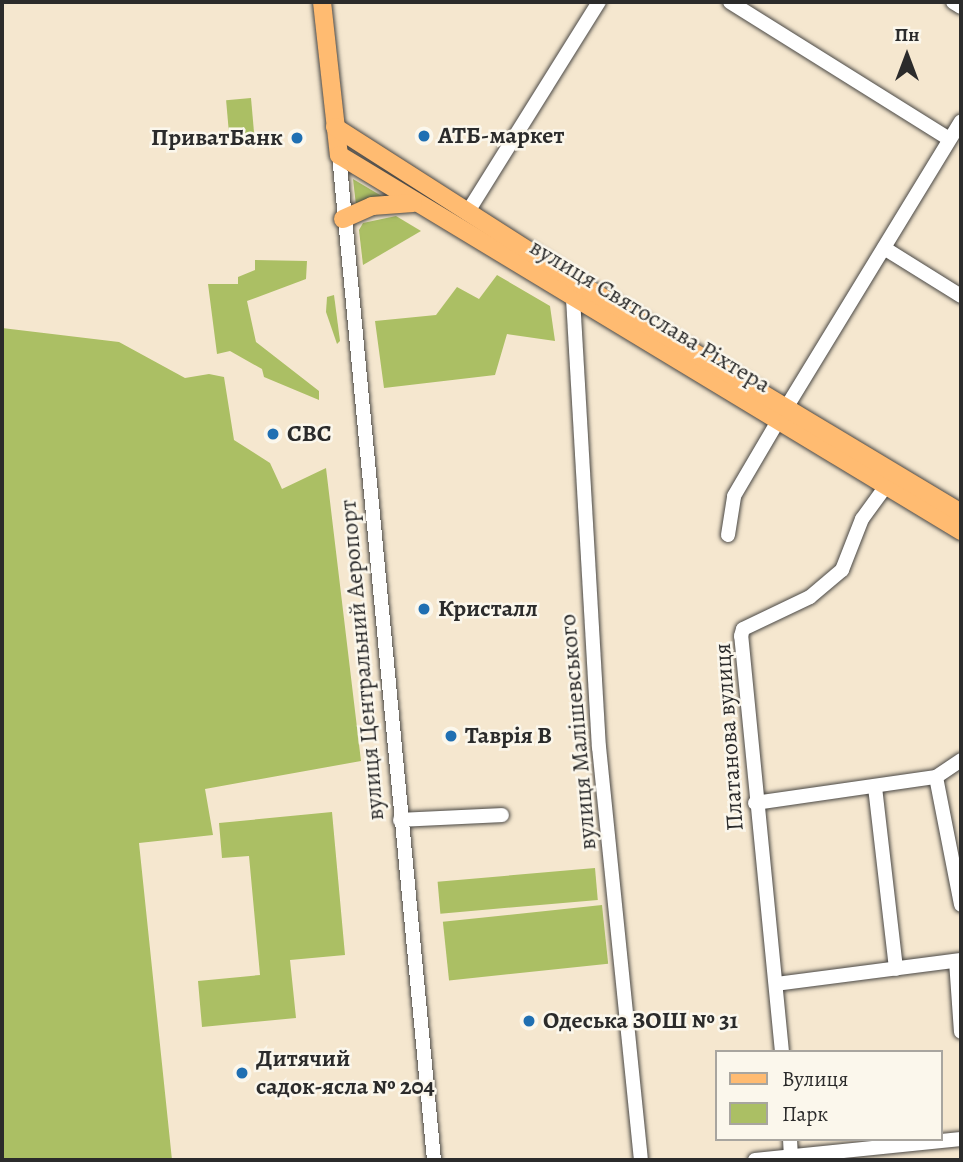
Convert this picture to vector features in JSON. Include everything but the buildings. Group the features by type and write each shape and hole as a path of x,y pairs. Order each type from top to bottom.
{"main road":[{"path":"323,2 339,155"},
{"name":"вулиця Святослава Ріхтера","path":"335,127 782,415 886,486 961,531"},
{"name":"вулиця Святослава Ріхтера","path":"339,155 573,298 961,513"},
{"path":"343,219 372,206 415,203"}],"street":[{"path":"467,213 599,2"},
{"path":"730,2 949,139"},
{"path":"953,2 961,7"},
{"path":"728,535 734,496 961,121"},
{"name":"вулиця Центральний Аеропорт","path":"339,155 434,1160"},
{"path":"884,248 961,296"},
{"name":"вулиця Малішевського","path":"573,298 599,747 640,1160"},
{"name":"Платанова вулиця","path":"782,1050 744,694 743,629 810,597 842,570 862,519 886,486"},
{"path":"755,803 875,788 936,776 961,760"},
{"path":"936,776 961,905"},
{"path":"875,788 896,969"},
{"path":"400,820 502,815"},
{"path":"776,984 958,960 961,1032"},
{"path":"755,1160 791,1159 961,1139"},
{"path":"790,1141 791,1159"}],"green space":[{"path":"251,98 254,135 229,137 226,100"},
{"path":"353,179 385,198 356,205"},
{"path":"396,216 421,231 363,265 359,230 363,223"},
{"path":"255,260 307,261 306,279 247,301 256,342 319,391 319,400 264,377 262,369 230,351 217,354 208,284 238,284 238,277 255,270"},
{"path":"497,275 550,306 555,341 507,334 495,375 384,388 375,321 436,315 457,287 479,299"},
{"path":"334,295 340,341 337,344 326,312 327,297"},
{"path":"2,328 119,342 185,378 209,374 224,377 234,440 270,463 282,489 326,468 361,761 205,789 213,835 139,843 172,1160 2,1160"},
{"path":"332,812 345,955 290,960 296,1018 202,1027 198,981 260,975 249,856 222,858 219,823"},
{"path":"595,868 598,900 440,914 438,882"},
{"path":"602,905 608,964 449,980 443,922"}],"place":[{"name":"АТБ-маркет","path":"424,136"},
{"name":"ПриватБанк","path":"297,138"},
{"name":"СВС","path":"273,434"},
{"name":"Кристалл","path":"424,609"},
{"name":"Таврія В","path":"451,736"},
{"name":"Одеська ЗОШ № 31","path":"529,1021"},
{"name":"Дитячий садок-ясла № 204","path":"242,1073"}]}
